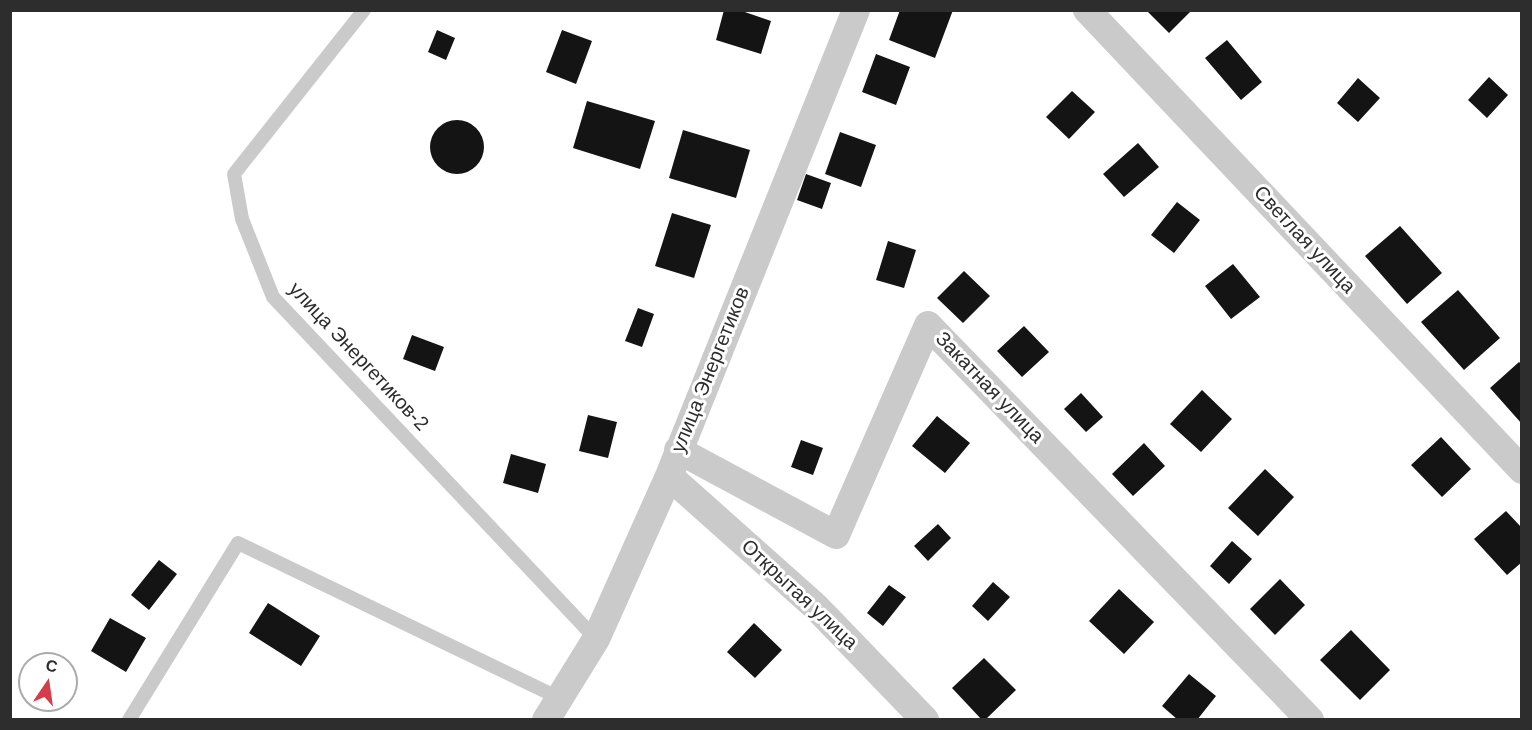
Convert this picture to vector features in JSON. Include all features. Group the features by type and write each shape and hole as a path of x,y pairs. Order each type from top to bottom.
{"street":[{"name":"улица Энергетиков","path":"553,709 596,639 674,463 856,10"},
{"name":"Светлая улица","path":"1088,10 1521,470"},
{"name":"Закатная улица","path":"674,463 836,535 928,325 1310,720"},
{"name":"Открытая улица","path":"674,463 925,720"}],"lane":[{"name":"улица Энергетиков-2","path":"364,10 234,174 242,219 273,297 596,639"},
{"path":"129,720 238,543 553,709"}],"building":[{"path":"724,10 739,10 771,21 761,54 716,40"},
{"path":"900,10 953,10 935,58 889,40"},
{"path":"1146,10 1192,10 1169,33"},
{"path":"437,30 455,38 446,60 428,52"},
{"path":"562,30 592,41 576,84 546,72"},
{"path":"1227,40 1262,82 1241,100 1205,58"},
{"path":"876,54 910,67 896,105 862,92"},
{"path":"1489,77 1508,95 1487,118 1468,100"},
{"path":"1358,78 1380,98 1358,122 1337,103"},
{"path":"1072,91 1095,112 1069,139 1046,117"},
{"path":"587,101 655,121 640,169 573,148"},
{"path":"457,120 467,122 476,128 482,137 484,147 482,157 476,166 467,172 457,174 447,172 438,166 432,157 430,147 432,137 438,128 447,122"},
{"path":"683,130 750,150 736,198 669,178"},
{"path":"840,132 876,145 861,187 825,174"},
{"path":"1138,143 1159,167 1124,197 1103,174"},
{"path":"806,174 831,183 822,209 797,200"},
{"path":"1177,202 1200,220 1174,253 1151,235"},
{"path":"672,213 711,225 694,278 655,266"},
{"path":"1400,226 1442,273 1407,304 1365,256"},
{"path":"888,241 916,250 904,288 876,280"},
{"path":"1233,264 1260,297 1231,319 1205,286"},
{"path":"964,271 990,296 963,323 937,298"},
{"path":"1458,290 1500,338 1464,370 1421,322"},
{"path":"638,308 654,314 642,347 625,341"},
{"path":"1024,326 1049,352 1022,377 997,351"},
{"path":"412,335 444,347 435,371 403,359"},
{"path":"1519,362 1522,365 1522,424 1490,388"},
{"path":"1202,390 1232,419 1201,452 1170,424"},
{"path":"1081,393 1103,417 1086,432 1064,409"},
{"path":"588,415 617,422 608,458 579,451"},
{"path":"937,416 970,443 945,473 912,446"},
{"path":"1441,437 1471,469 1442,497 1411,465"},
{"path":"801,440 823,448 813,475 791,467"},
{"path":"1144,443 1165,466 1133,496 1112,474"},
{"path":"511,454 546,464 538,493 503,483"},
{"path":"1265,469 1294,497 1258,536 1228,508"},
{"path":"1506,511 1522,528 1522,562 1507,575 1474,539"},
{"path":"938,524 951,538 928,561 914,546"},
{"path":"1232,541 1252,559 1229,584 1210,566"},
{"path":"159,560 177,574 149,610 131,595"},
{"path":"1280,579 1305,605 1275,635 1250,609"},
{"path":"993,582 1010,597 988,621 972,606"},
{"path":"889,585 906,597 883,626 867,613"},
{"path":"1119,589 1154,622 1124,654 1089,621"},
{"path":"268,603 320,636 301,666 249,633"},
{"path":"110,618 146,638 126,672 91,651"},
{"path":"754,623 782,650 755,678 727,652"},
{"path":"1351,630 1390,670 1360,700 1320,660"},
{"path":"984,658 1016,690 985,720 982,720 952,688"},
{"path":"1189,674 1216,696 1197,720 1178,720 1162,706"}]}
